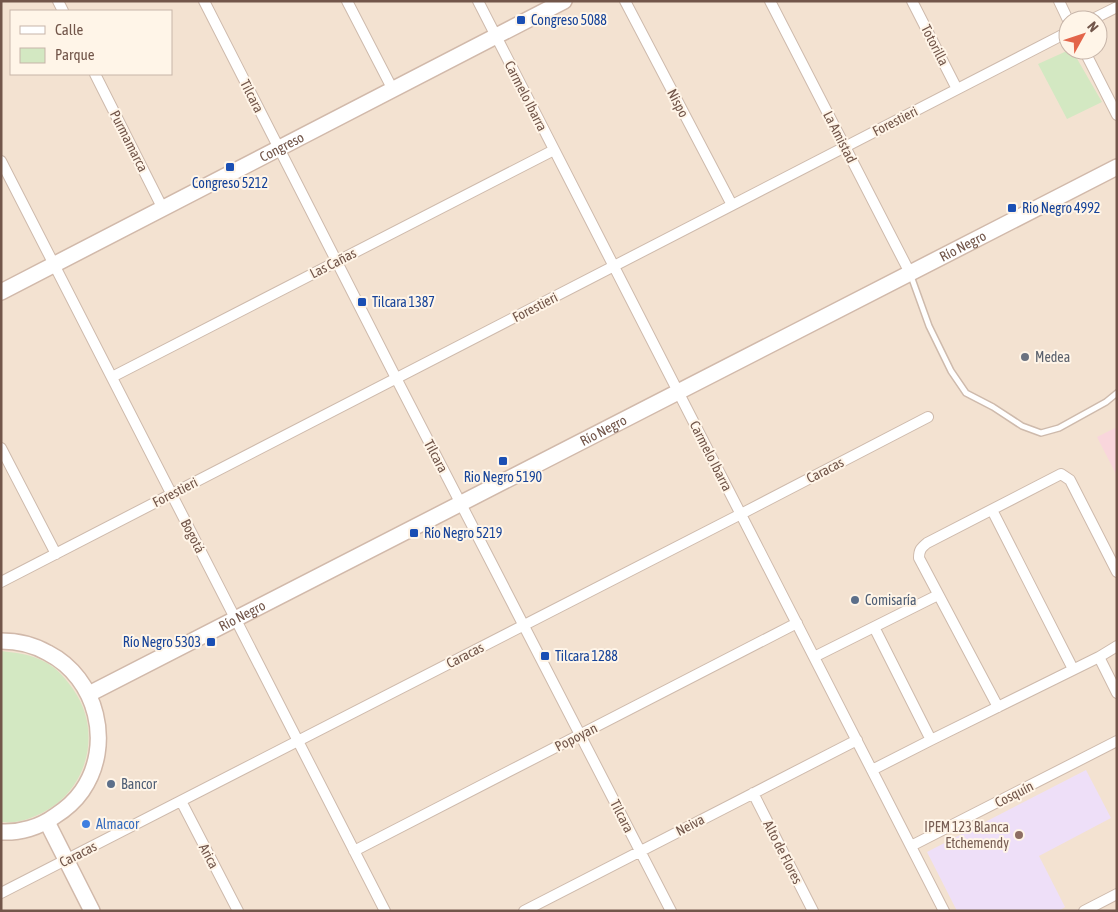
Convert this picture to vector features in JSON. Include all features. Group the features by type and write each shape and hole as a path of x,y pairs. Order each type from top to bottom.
{"main road":[{"name":"Congreso","path":"1,292 564,1"},
{"name":"Río Negro","path":"88,694 1117,167"},
{"path":"1,641 36,646 58,658 77,675 88,694 98,720 99,744 94,768 83,790 67,809 46,822 27,829 1,832"},
{"path":"46,822 92,911"}],"street":[{"name":"Tilcara","path":"204,1 278,149 670,911"},
{"path":"347,1 392,90"},
{"name":"Carmelo Ibarra","path":"478,1 944,911"},
{"name":"Nispo","path":"625,1 732,205"},
{"name":"La Amistad","path":"770,1 910,273"},
{"name":"Totorilla","path":"912,1 957,89"},
{"name":"Forestieri","path":"1,582 1058,37"},
{"path":"1089,60 1117,115"},
{"name":"Purmamarca","path":"95,75 162,209"},
{"name":"Las Cañas","path":"112,377 554,150"},
{"name":"Bogotá","path":"1,160 385,911"},
{"name":"Caracas","path":"1,893 928,417"},
{"path":"1,448 56,554"},
{"path":"998,707 919,558 921,547 1061,474 1070,480 1117,572"},
{"path":"992,510 1073,669"},
{"path":"814,657 938,595"},
{"name":"Popoyan","path":"354,851 797,623"},
{"path":"874,627 931,740"},
{"path":"872,770 1099,657 1117,646"},
{"path":"1099,657 1117,693"},
{"name":"Neiva","path":"524,911 857,740"},
{"name":"Cosquín","path":"911,846 1117,741"},
{"name":"Alto de Flores","path":"753,793 812,911"},
{"name":"Arica","path":"181,801 238,911"},
{"path":"1084,911 1117,894"}],"lane":[{"path":"910,273 929,326 950,372 966,393 993,407 1022,426 1041,433 1059,428 1106,402 1117,393"}],"shaded area":[{"path":"1,1 1117,1 1117,911 1,911"},
{"path":"1117,427 1117,476 1097,437"},
{"name":"IPEM 123 Blanca Etchemendy","path":"1086,770 1111,818 1039,856 1065,907 1059,911 957,911 927,852"}],"green space":[{"path":"1058,55 1058,60 1078,60 1102,102 1067,119 1038,64"},
{"path":"1,651 40,659 61,674 73,689 82,705 89,741 80,775 70,790 58,803 42,813 17,822 1,822"}],"place":[{"name":"Congreso 5088","path":"521,20"},
{"name":"Congreso 5212","path":"230,167"},
{"name":"Rio Negro 4992","path":"1012,208"},
{"name":"Tilcara 1387","path":"362,302"},
{"name":"Medea","path":"1025,357"},
{"name":"Rio Negro 5190","path":"503,461"},
{"name":"Río Negro 5219","path":"414,533"},
{"name":"Comisaría","path":"855,600"},
{"name":"Río Negro 5303","path":"211,642"},
{"name":"Tilcara 1288","path":"545,656"},
{"name":"Bancor","path":"111,784"},
{"name":"Almacor","path":"86,824"},
{"name":"IPEM 123 Blanca Etchemendy","path":"1019,835"}]}
